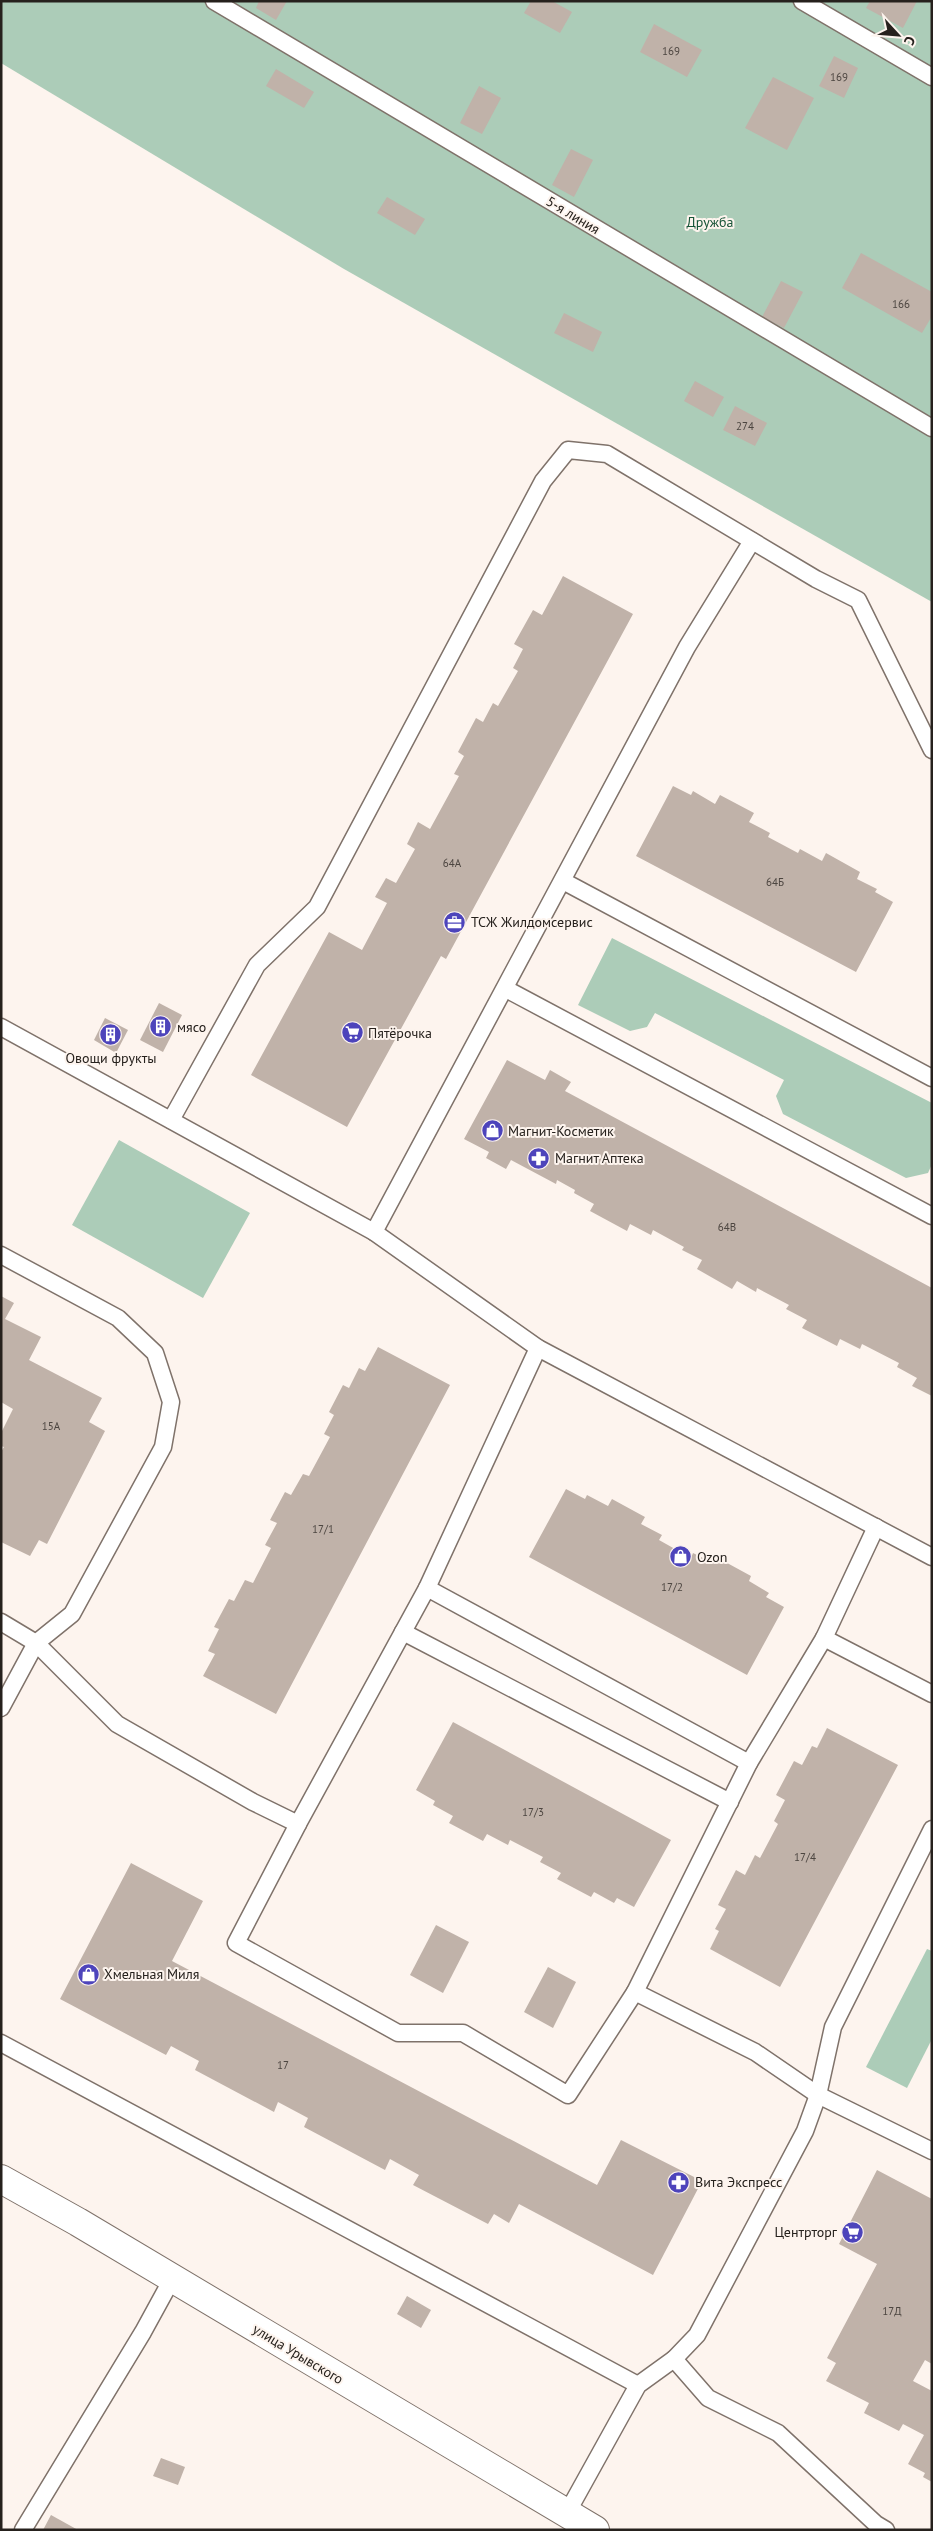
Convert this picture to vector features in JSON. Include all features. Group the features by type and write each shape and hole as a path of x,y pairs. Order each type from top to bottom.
{"street":[{"name":"улица Урывского","path":"1,2179 78,2222 595,2530"}],"lane":[{"name":"5-я линия","path":"214,1 932,428"},
{"path":"802,1 932,77"},
{"path":"171,1120 257,965 317,906 543,481 568,450 607,454 752,541 858,600 932,750"},
{"path":"374,1232 506,989 687,648 752,541"},
{"path":"563,881 932,1078"},
{"path":"506,989 932,1216"},
{"path":"2,1028 374,1232 538,1348 932,1557"},
{"path":"1,1255 118,1318 155,1353 171,1402 163,1447 72,1614 36,1643 1,1708"},
{"path":"538,1348 427,1588 298,1824 236,1943 398,2033 463,2033 568,2095 635,1992 749,1763 824,1638 876,1526"},
{"path":"427,1588 749,1763"},
{"path":"1,1622 36,1643 117,1724 253,1802 298,1824"},
{"path":"403,1632 730,1802"},
{"path":"824,1638 932,1694"},
{"path":"567,2513 638,2385 674,2359 697,2335 805,2131 818,2095 833,2026 932,1829"},
{"path":"635,1992 756,2052 818,2095 932,2151"},
{"path":"1,2043 638,2385"},
{"path":"23,2530 143,2332 172,2279"},
{"path":"674,2359 708,2398 778,2434 876,2524 886,2530"}],"green space":[{"name":"Дружба","path":"1,1 932,1 932,602 344,269 1,63"},
{"path":"612,938 932,1103 932,1164 928,1173 906,1178 783,1114 776,1096 784,1080 655,1013 647,1027 630,1031 578,1005"},
{"path":"119,1140 250,1213 203,1298 72,1225"},
{"path":"927,1949 932,1951 932,2039 907,2088 866,2067"}],"building":[{"path":"259,1 287,1 276,20 256,8"},
{"path":"531,1 552,1 572,12 560,33 524,13"},
{"path":"870,1 917,1 903,28 866,8"},
{"path":"654,24 702,50 687,77 640,52"},
{"path":"834,56 858,68 844,98 819,86"},
{"path":"276,69 314,92 304,108 266,86"},
{"path":"773,77 814,98 787,150 745,128"},
{"path":"479,86 501,98 482,134 460,123"},
{"path":"571,149 593,160 574,197 552,185"},
{"path":"387,197 425,219 415,235 377,213"},
{"path":"861,253 932,292 932,316 922,333 842,288"},
{"path":"781,281 803,292 784,328 762,317"},
{"path":"564,313 602,332 593,352 554,333"},
{"path":"695,381 724,397 713,417 684,401"},
{"path":"735,406 767,423 755,446 723,430"},
{"path":"563,576 633,614 446,959 441,956 347,1127 251,1075 329,932 362,950 387,903 375,897 386,878 396,883 415,849 407,844 418,822 430,829 459,776 454,774 464,756 458,752 476,718 483,722 493,703 498,706 518,671 513,668 523,649 514,644 533,610 542,615"},
{"path":"673,786 691,795 693,791 715,804 720,795 754,813 749,822 770,833 768,837 798,853 800,849 822,861 826,853 860,872 857,879 877,889 875,892 893,902 856,972 636,856"},
{"name":"мясо","path":"159,1003 182,1015 163,1052 140,1040"},
{"name":"Овощи фрукты","path":"105,1018 128,1030 116,1053 94,1040"},
{"path":"507,1060 545,1080 550,1070 571,1082 565,1091 932,1288 932,1396 912,1386 917,1378 897,1367 899,1363 862,1344 860,1349 840,1339 837,1346 802,1328 807,1320 786,1309 789,1305 757,1288 756,1292 737,1281 732,1289 697,1269 702,1260 682,1250 684,1247 653,1230 651,1235 630,1224 627,1231 590,1211 594,1204 574,1193 575,1190 557,1180 556,1184 511,1160 506,1169 486,1158 489,1152 464,1139"},
{"path":"1,1296 14,1303 5,1319 41,1337 29,1360 102,1398 89,1422 105,1431 47,1544 39,1540 30,1556 1,1542 1,1452 4,1447 1,1446 1,1433 13,1409 1,1402"},
{"path":"378,1347 450,1385 276,1714 203,1676 215,1654 208,1651 219,1629 214,1627 229,1599 234,1601 245,1580 253,1583 271,1548 265,1545 277,1523 270,1520 285,1492 291,1495 303,1474 309,1476 330,1437 324,1434 334,1415 329,1412 343,1385 349,1388 359,1368 365,1371"},
{"path":"566,1489 585,1499 587,1495 608,1506 612,1499 645,1517 641,1524 662,1535 659,1540 691,1558 693,1553 715,1564 718,1558 751,1576 749,1581 769,1593 766,1597 784,1607 747,1675 529,1557"},
{"path":"453,1722 671,1840 634,1907 617,1898 614,1903 594,1892 591,1897 557,1879 561,1873 540,1862 543,1857 510,1840 508,1845 487,1834 483,1841 449,1823 453,1816 433,1805 435,1801 416,1790"},
{"path":"827,1728 898,1765 780,1987 710,1949 719,1931 715,1929 726,1909 718,1905 736,1870 745,1875 755,1855 760,1858 778,1824 774,1821 785,1800 776,1795 794,1761 802,1765 812,1746 817,1748"},
{"path":"131,1863 203,1901 172,1961 597,2185 621,2140 702,2181 653,2275 519,2204 509,2223 494,2214 488,2224 413,2185 419,2175 390,2159 385,2170 304,2127 308,2118 278,2102 274,2112 195,2070 199,2061 171,2046 166,2055 60,1999"},
{"path":"436,1925 469,1942 443,1993 410,1975"},
{"path":"548,1967 576,1982 553,2028 524,2012"},
{"path":"877,2170 932,2199 932,2364 925,2360 913,2381 932,2391 932,2482 923,2477 925,2473 908,2464 924,2435 903,2424 899,2431 864,2413 869,2403 826,2381 836,2363 827,2358 877,2264 839,2244"},
{"path":"407,2296 431,2310 421,2328 397,2314"},
{"path":"161,2458 185,2467 178,2485 153,2476"},
{"path":"51,2515 78,2530 43,2530"}],"place":[{"name":"ТСЖ Жилдомсервис","path":"455,922"},
{"name":"мясо","path":"161,1027"},
{"name":"Пятёрочка","path":"352,1033"},
{"name":"Овощи фрукты","path":"111,1035"},
{"name":"Магнит-Косметик","path":"492,1131"},
{"name":"Магнит Аптека","path":"539,1158"},
{"name":"Ozon","path":"681,1557"},
{"name":"Хмельная Миля","path":"88,1974"},
{"name":"Вита Экспресс","path":"679,2182"},
{"name":"Центрторг","path":"853,2232"}]}
